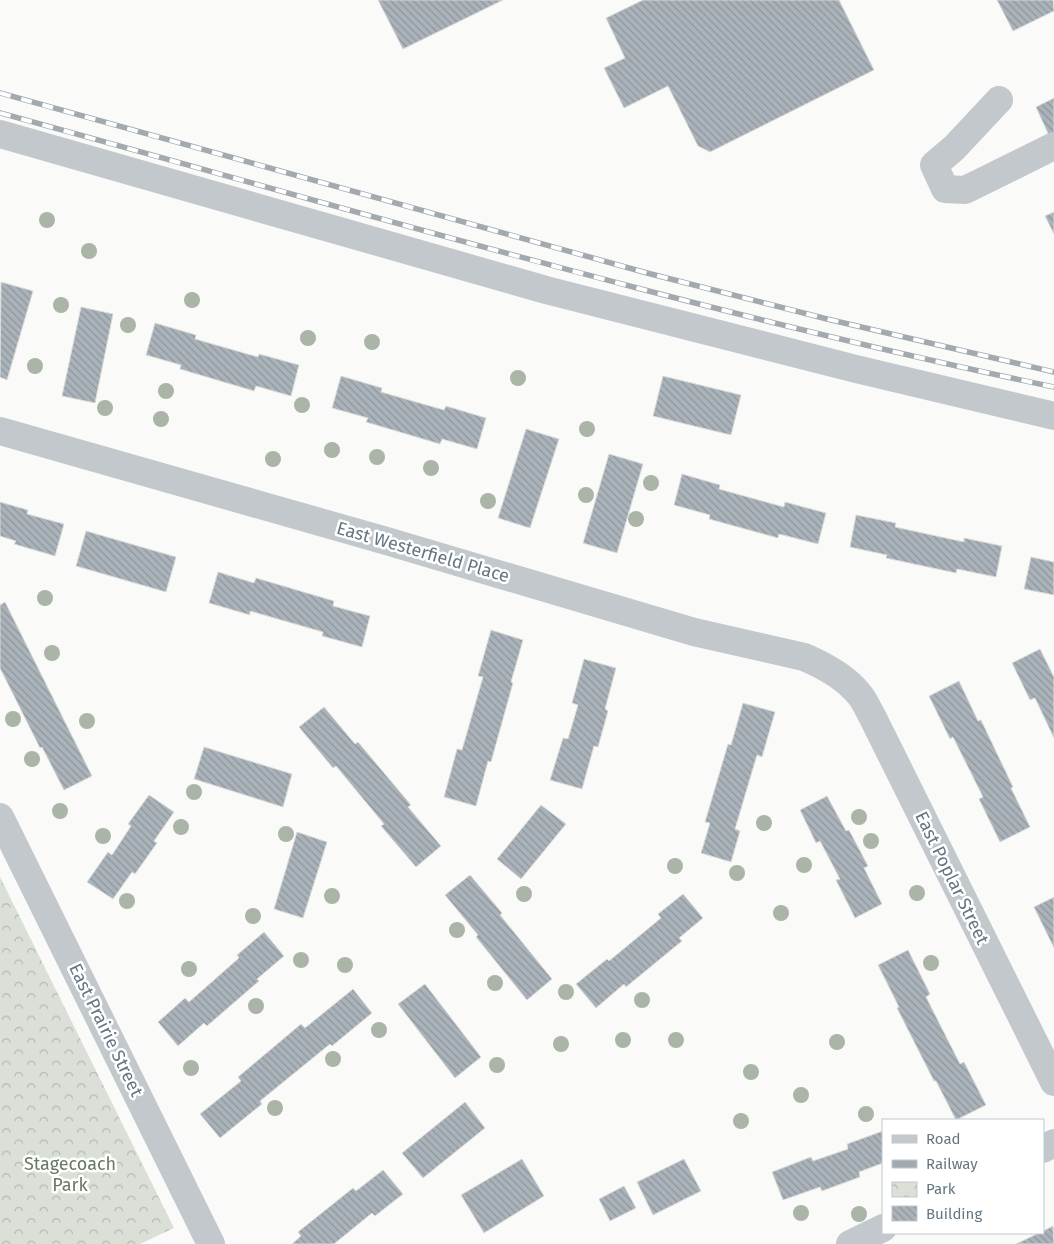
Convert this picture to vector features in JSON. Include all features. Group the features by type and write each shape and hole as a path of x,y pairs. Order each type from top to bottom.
{"street":[{"path":"999,100 954,148 934,165 945,189 965,190 1054,146"},
{"path":"0,134 546,290 856,369 1054,416"},
{"name":"East Westerfield Place","path":"0,430 694,632 804,657 842,679"},
{"name":"East Poplar Street","path":"842,679 860,694 873,718 1054,1082"},
{"name":"East Prairie Street","path":"0,817 211,1244"},
{"path":"850,1244 882,1228"}],"green space":[{"name":"Stagecoach Park","path":"0,877 174,1228 140,1244 0,1244"}],"building":[{"path":"378,0 503,0 403,49"},
{"path":"643,0 839,0 874,70 710,152 698,146 668,86 624,108 604,68 625,58 606,18"},
{"path":"997,0 1053,0 1054,11 1013,31"},
{"path":"1054,98 1054,141 1052,142 1036,107"},
{"path":"1054,212 1054,234 1045,216"},
{"path":"1,282 33,291 7,380 0,377"},
{"path":"81,307 113,314 95,403 62,396"},
{"path":"155,323 196,335 195,339 258,357 259,354 299,365 291,396 256,386 254,391 180,369 181,365 146,355"},
{"path":"341,376 382,388 381,392 444,410 446,406 486,418 477,449 442,439 440,444 366,422 368,418 332,408"},
{"path":"663,376 741,395 731,435 653,416"},
{"path":"526,429 559,439 530,528 498,518"},
{"path":"609,454 643,464 617,553 583,543"},
{"path":"682,474 720,485 719,489 784,507 785,502 826,513 818,544 779,534 778,538 709,519 710,515 674,505"},
{"path":"0,502 28,510 27,514 64,524 55,556 14,544 16,541 0,536"},
{"path":"856,515 896,523 895,527 964,542 964,538 1002,546 996,577 957,569 956,573 886,558 887,555 850,547"},
{"path":"86,531 176,557 166,592 76,566"},
{"path":"1031,557 1054,562 1054,595 1024,589"},
{"path":"218,572 254,583 256,578 334,601 333,606 370,616 362,647 322,636 323,632 250,611 250,615 209,603"},
{"path":"5,602 92,776 64,790 42,747 40,748 0,668 0,605"},
{"path":"491,630 523,640 491,762 488,761 476,806 444,797 457,749 462,750 483,677 478,676"},
{"path":"1040,649 1054,677 1054,738 1035,698 1030,700 1012,663"},
{"path":"584,659 616,668 605,709 608,711 598,747 594,746 582,789 550,780 563,738 568,739 578,705 572,703"},
{"path":"959,681 978,721 981,720 1030,827 1000,842 979,799 983,797 953,737 950,739 929,696"},
{"path":"743,703 775,712 762,757 757,755 735,829 740,831 731,862 701,853 710,823 705,822 728,744 731,745"},
{"path":"324,707 355,744 358,742 411,805 408,807 441,846 416,867 381,826 384,824 336,766 333,768 299,727"},
{"path":"204,747 292,774 283,807 194,779"},
{"path":"149,795 174,812 154,841 157,843 135,874 132,872 113,899 87,882 108,852 112,855 131,826 128,824"},
{"path":"827,796 846,831 849,830 868,866 864,868 882,904 855,918 836,880 840,879 820,841 816,843 800,810"},
{"path":"541,805 566,824 521,879 497,859"},
{"path":"297,832 327,842 303,918 274,909"},
{"path":"470,875 502,913 500,915 552,979 527,1000 445,895"},
{"path":"683,894 703,918 679,938 682,941 626,987 624,984 596,1008 576,984 607,959 609,961 661,918 658,914"},
{"path":"1054,897 1054,948 1034,907"},
{"path":"264,932 284,956 257,979 259,981 207,1026 204,1023 178,1046 158,1022 185,998 189,1002 239,958 237,955"},
{"path":"908,950 930,994 926,997 960,1064 964,1062 986,1105 955,1119 897,1008 899,1007 878,965"},
{"path":"425,984 481,1057 455,1078 398,1004"},
{"path":"353,989 372,1013 332,1046 330,1044 260,1101 262,1104 220,1138 200,1114 241,1081 238,1077 301,1024 305,1028"},
{"path":"465,1102 485,1128 423,1178 402,1153"},
{"path":"882,1131 882,1163 859,1172 860,1177 822,1191 820,1187 783,1200 772,1172 811,1157 813,1161 848,1149 847,1144"},
{"path":"522,1159 544,1196 484,1233 461,1195"},
{"path":"684,1159 701,1191 653,1215 637,1182"},
{"path":"383,1170 403,1194 375,1216 372,1213 334,1244 292,1244 301,1236 298,1232 353,1188 356,1191"},
{"path":"624,1186 636,1208 610,1221 599,1199"},
{"path":"1053,1226 1054,1244 1016,1244 1037,1234 1044,1234 1044,1230"}],"railway":[{"path":"0,93 647,273 827,319 1054,372"},
{"path":"0,113 657,293 921,358 1054,387"}]}
